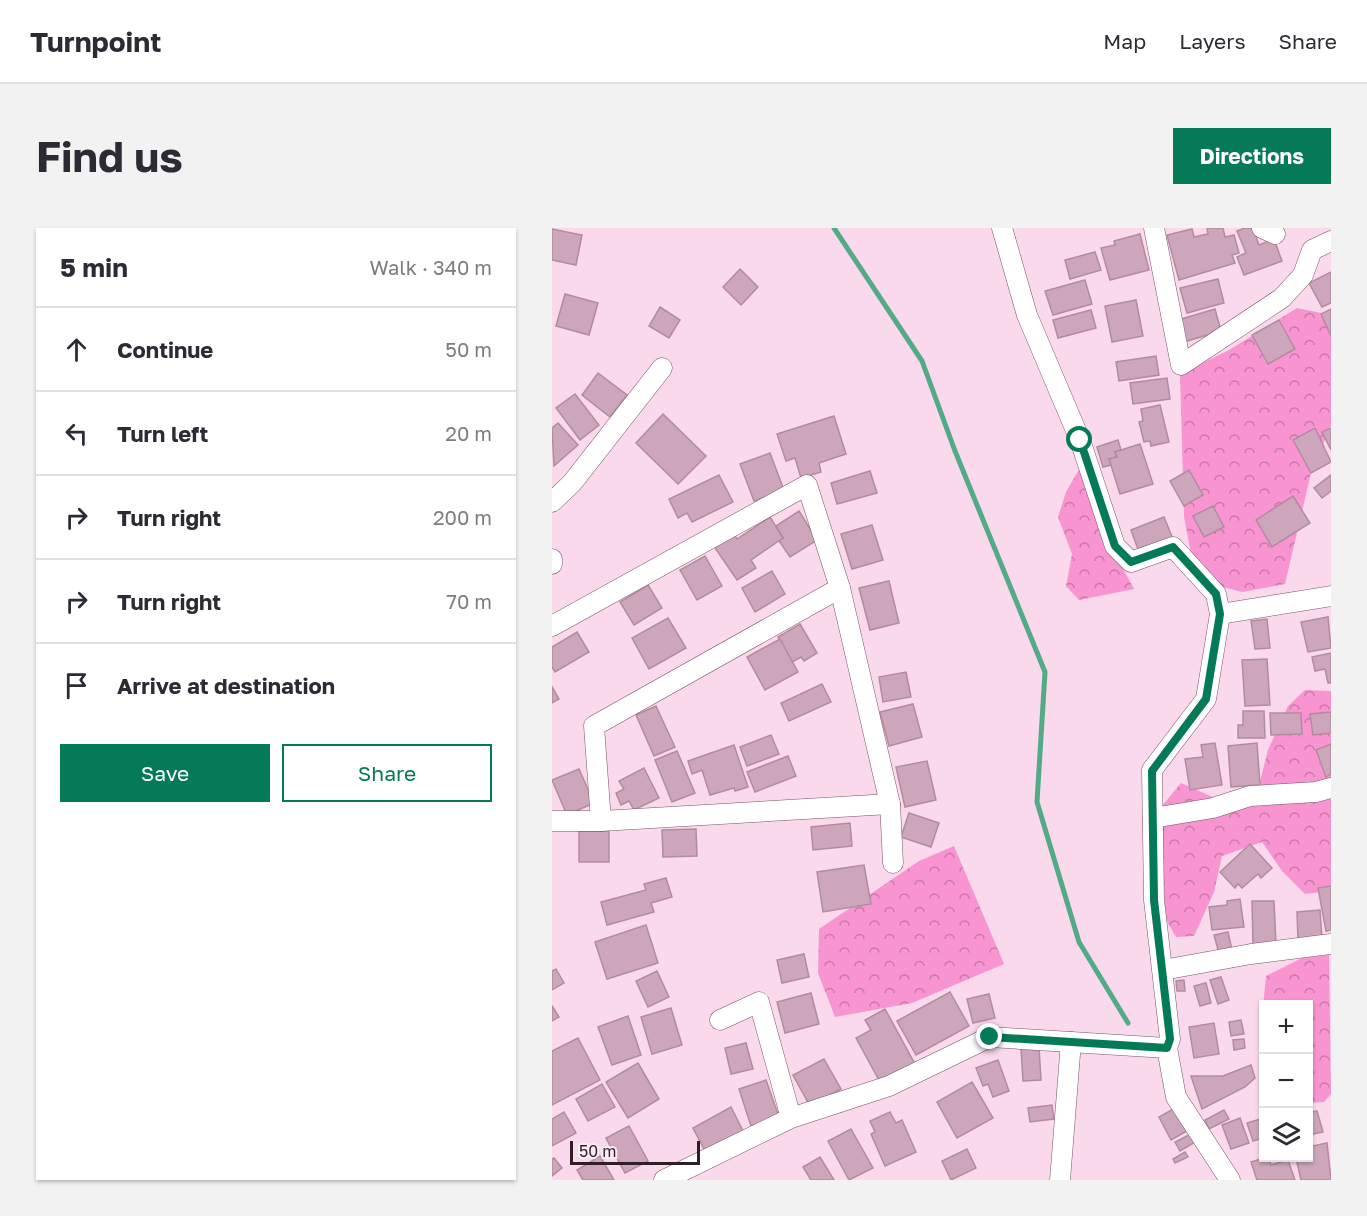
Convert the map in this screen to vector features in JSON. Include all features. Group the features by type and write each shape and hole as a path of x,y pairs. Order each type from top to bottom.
{"street":[{"path":"1002,228 1027,315 1080,440 1115,546 1131,562 1173,547 1216,594 1220,614 1206,699 1152,771 1154,900 1170,1039 1167,1048 1176,1097 1230,1180"},
{"path":"1154,228 1181,365 1282,298 1303,274 1312,250 1331,241"},
{"path":"552,502 572,483 662,368"},
{"path":"552,626 807,485 840,588 890,804 893,863"},
{"path":"552,559 552,564"},
{"path":"601,821 594,726 840,588"},
{"path":"1220,614 1331,596"},
{"path":"1153,818 1213,808 1250,796 1316,792 1331,788"},
{"path":"552,821 601,821 890,804"},
{"path":"1162,970 1251,954 1331,944"},
{"path":"720,1020 759,1002 791,1118"},
{"path":"664,1180 791,1118 889,1086 990,1037 1167,1048"},
{"path":"1060,1180 1071,1042"}],"green space":[{"path":"1297,308 1331,315 1331,425 1311,473 1285,584 1242,592 1196,580 1184,517 1180,374 1229,350"},
{"path":"1081,466 1115,554 1134,589 1079,600 1066,586 1072,554 1058,517 1066,492"},
{"path":"1305,690 1331,691 1331,891 1305,894 1282,871 1262,842 1222,856 1214,892 1194,936 1176,937 1165,918 1162,806 1181,783 1226,803 1255,801 1268,750 1288,706"},
{"path":"954,846 1004,964 912,1003 835,1017 818,973 819,929 919,861"},
{"path":"1329,955 1331,1094 1324,1102 1313,1103 1313,1000 1264,1000 1266,976 1302,958"}],"building":[{"path":"1207,228 1223,228 1225,237 1234,235 1239,253 1232,255 1235,263 1179,280 1167,235 1192,229 1194,237 1208,234"},
{"path":"1253,228 1259,245 1274,239 1282,261 1244,275 1237,257 1246,253 1237,231"},
{"path":"552,229 582,235 576,265 552,260"},
{"path":"1140,234 1149,270 1110,280 1101,248 1115,245 1114,241"},
{"path":"1095,252 1101,270 1070,279 1065,260"},
{"path":"740,269 758,287 741,305 723,287"},
{"path":"1331,272 1331,303 1322,307 1309,283"},
{"path":"1218,279 1224,303 1187,313 1180,288"},
{"path":"1085,280 1092,304 1053,315 1045,291"},
{"path":"565,294 598,303 589,335 556,326"},
{"path":"1136,300 1143,336 1112,342 1105,306"},
{"path":"660,307 680,320 669,338 649,326"},
{"path":"1215,309 1221,331 1184,342 1178,320"},
{"path":"1331,309 1331,336 1321,314"},
{"path":"1091,310 1096,328 1058,338 1053,320"},
{"path":"1279,320 1295,349 1268,364 1252,335"},
{"path":"1156,356 1159,375 1119,381 1116,362"},
{"path":"598,373 627,395 610,417 582,395"},
{"path":"1167,378 1170,399 1133,404 1130,383"},
{"path":"575,394 599,425 580,440 556,408"},
{"path":"1160,405 1169,442 1151,446 1150,441 1144,442 1139,422 1143,421 1141,409"},
{"path":"663,414 706,456 678,484 636,443"},
{"path":"834,416 846,454 819,463 821,472 801,478 795,458 786,461 777,434"},
{"path":"558,423 578,445 554,466 552,428"},
{"path":"1315,428 1331,462 1311,473 1293,440"},
{"path":"1331,428 1331,450 1322,432"},
{"path":"1118,440 1121,450 1115,452 1117,457 1109,459 1111,465 1103,467 1097,447"},
{"path":"1140,444 1153,484 1120,494 1109,459 1117,457 1115,452"},
{"path":"770,453 784,490 754,501 740,464"},
{"path":"1189,470 1203,495 1184,506 1170,481"},
{"path":"870,471 877,493 837,504 831,483"},
{"path":"719,475 733,502 692,522 687,513 678,518 669,499"},
{"path":"1331,475 1331,491 1322,498 1314,488"},
{"path":"1293,496 1310,523 1272,547 1256,520"},
{"path":"1213,506 1224,527 1204,537 1193,516"},
{"path":"799,511 817,540 790,557 779,541 783,538 776,526"},
{"path":"770,517 783,538 751,560 756,568 737,580 713,545 733,532 737,539"},
{"path":"1164,517 1173,539 1139,552 1131,530"},
{"path":"872,525 883,560 852,569 841,534"},
{"path":"705,556 722,586 697,600 680,570"},
{"path":"772,571 785,594 755,612 742,588"},
{"path":"889,581 899,623 870,630 859,588"},
{"path":"648,585 662,608 634,625 620,602"},
{"path":"1328,617 1331,648 1308,652 1301,622"},
{"path":"668,618 686,648 649,669 632,638"},
{"path":"1267,619 1270,648 1255,649 1251,621"},
{"path":"800,624 817,653 804,661 801,657 792,662 778,637"},
{"path":"577,632 589,652 555,672 552,667 552,647"},
{"path":"780,639 798,672 765,690 747,657"},
{"path":"1331,653 1331,683 1328,683 1325,669 1315,671 1312,657"},
{"path":"1267,659 1270,705 1245,706 1242,660"},
{"path":"906,672 911,697 883,702 879,677"},
{"path":"822,684 831,702 789,721 781,703"},
{"path":"552,687 559,699 552,703"},
{"path":"913,704 922,737 889,746 880,712"},
{"path":"656,706 675,747 654,756 636,715"},
{"path":"1243,711 1264,711 1265,738 1238,738 1238,725 1243,725"},
{"path":"1331,712 1331,733 1313,735 1310,714"},
{"path":"1270,713 1301,713 1302,734 1271,735"},
{"path":"771,735 779,754 747,766 740,747"},
{"path":"1215,743 1222,785 1190,790 1185,759 1203,757 1201,745"},
{"path":"1257,743 1260,785 1231,787 1228,746"},
{"path":"1331,744 1331,774 1326,777 1316,750"},
{"path":"734,745 748,787 735,791 734,788 710,795 702,770 692,774 688,761"},
{"path":"677,751 695,793 672,802 655,760"},
{"path":"788,756 796,776 755,792 747,772"},
{"path":"927,761 936,800 905,807 896,767"},
{"path":"644,768 659,798 634,810 629,801 621,805 616,793 624,789 619,781"},
{"path":"579,769 594,803 567,815 552,780"},
{"path":"909,813 939,823 931,847 901,837"},
{"path":"850,823 852,846 813,850 811,827"},
{"path":"696,829 697,856 663,857 662,830"},
{"path":"579,831 609,831 609,862 579,862"},
{"path":"1250,844 1272,868 1261,878 1258,874 1242,888 1238,884 1235,888 1220,872"},
{"path":"864,865 871,904 823,912 817,872"},
{"path":"666,878 672,897 651,903 654,912 607,925 601,902 646,890 644,884"},
{"path":"1331,886 1331,930 1326,931 1318,888"},
{"path":"1240,899 1244,927 1212,930 1209,907 1227,905 1227,901"},
{"path":"1252,901 1274,901 1276,945 1253,946"},
{"path":"1320,910 1322,940 1298,941 1297,912"},
{"path":"646,925 658,963 607,979 595,942"},
{"path":"1228,932 1232,950 1219,953 1214,935"},
{"path":"804,954 809,977 782,983 777,960"},
{"path":"556,969 564,983 552,990 552,971"},
{"path":"657,971 669,997 648,1007 636,981"},
{"path":"1221,977 1229,1000 1218,1004 1210,980"},
{"path":"1184,980 1185,991 1177,991 1176,981"},
{"path":"1206,983 1211,1003 1200,1006 1194,986"},
{"path":"950,992 969,1026 916,1055 897,1021"},
{"path":"811,993 819,1024 785,1033 777,1002"},
{"path":"989,994 995,1018 973,1023 967,999"},
{"path":"552,1006 559,1017 552,1021"},
{"path":"671,1008 682,1045 652,1054 641,1017"},
{"path":"885,1009 915,1064 880,1082 856,1038 871,1030 865,1020"},
{"path":"628,1016 641,1055 612,1065 598,1027"},
{"path":"1241,1020 1244,1034 1231,1036 1229,1022"},
{"path":"1214,1023 1219,1054 1194,1058 1189,1027"},
{"path":"578,1038 600,1080 552,1105 552,1051"},
{"path":"1244,1039 1245,1048 1234,1050 1233,1040"},
{"path":"746,1043 753,1069 731,1074 725,1048"},
{"path":"1039,1047 1041,1080 1023,1081 1021,1048"},
{"path":"824,1059 841,1089 810,1106 793,1075"},
{"path":"998,1060 1009,1091 993,1097 988,1084 983,1086 976,1068"},
{"path":"638,1063 659,1099 628,1118 606,1082"},
{"path":"1251,1065 1255,1078 1245,1087 1202,1109 1191,1076 1223,1076"},
{"path":"766,1080 779,1117 751,1126 739,1089"},
{"path":"972,1082 993,1118 957,1138 937,1102"},
{"path":"602,1084 615,1107 588,1121 576,1099"},
{"path":"1052,1105 1054,1119 1030,1122 1028,1108"},
{"path":"731,1107 743,1131 705,1151 693,1128"},
{"path":"1175,1108 1187,1131 1171,1140 1159,1117"},
{"path":"1224,1110 1229,1119 1209,1129 1205,1120"},
{"path":"1317,1111 1323,1132 1313,1134 1313,1112"},
{"path":"564,1112 576,1133 552,1146 552,1119"},
{"path":"890,1112 896,1123 902,1120 916,1152 885,1166 871,1134 875,1132 870,1121"},
{"path":"1240,1118 1249,1143 1231,1149 1222,1125"},
{"path":"1259,1119 1259,1139 1253,1141 1247,1123"},
{"path":"629,1126 648,1161 625,1173 606,1138"},
{"path":"851,1129 873,1168 849,1180 828,1141"},
{"path":"1193,1133 1197,1141 1180,1151 1175,1142"},
{"path":"1327,1143 1331,1180 1301,1180 1297,1162 1313,1162 1313,1146"},
{"path":"967,1149 976,1168 951,1180 942,1161"},
{"path":"1185,1152 1188,1157 1175,1163 1173,1159"},
{"path":"600,1156 614,1180 583,1180 577,1170"},
{"path":"820,1157 834,1180 811,1180 803,1167"},
{"path":"554,1158 562,1168 552,1176 552,1159"},
{"path":"1259,1160 1259,1162 1270,1162 1271,1165 1289,1162 1295,1180 1257,1180 1251,1162"}],"waterway":[{"path":"834,228 922,361 955,451 1045,672 1037,802 1079,942 1128,1023"}],"route":[{"path":"990,1037 1167,1048 1170,1039 1154,900 1152,771 1206,699 1220,614 1216,594 1173,547 1131,562 1115,546 1080,440"}]}
